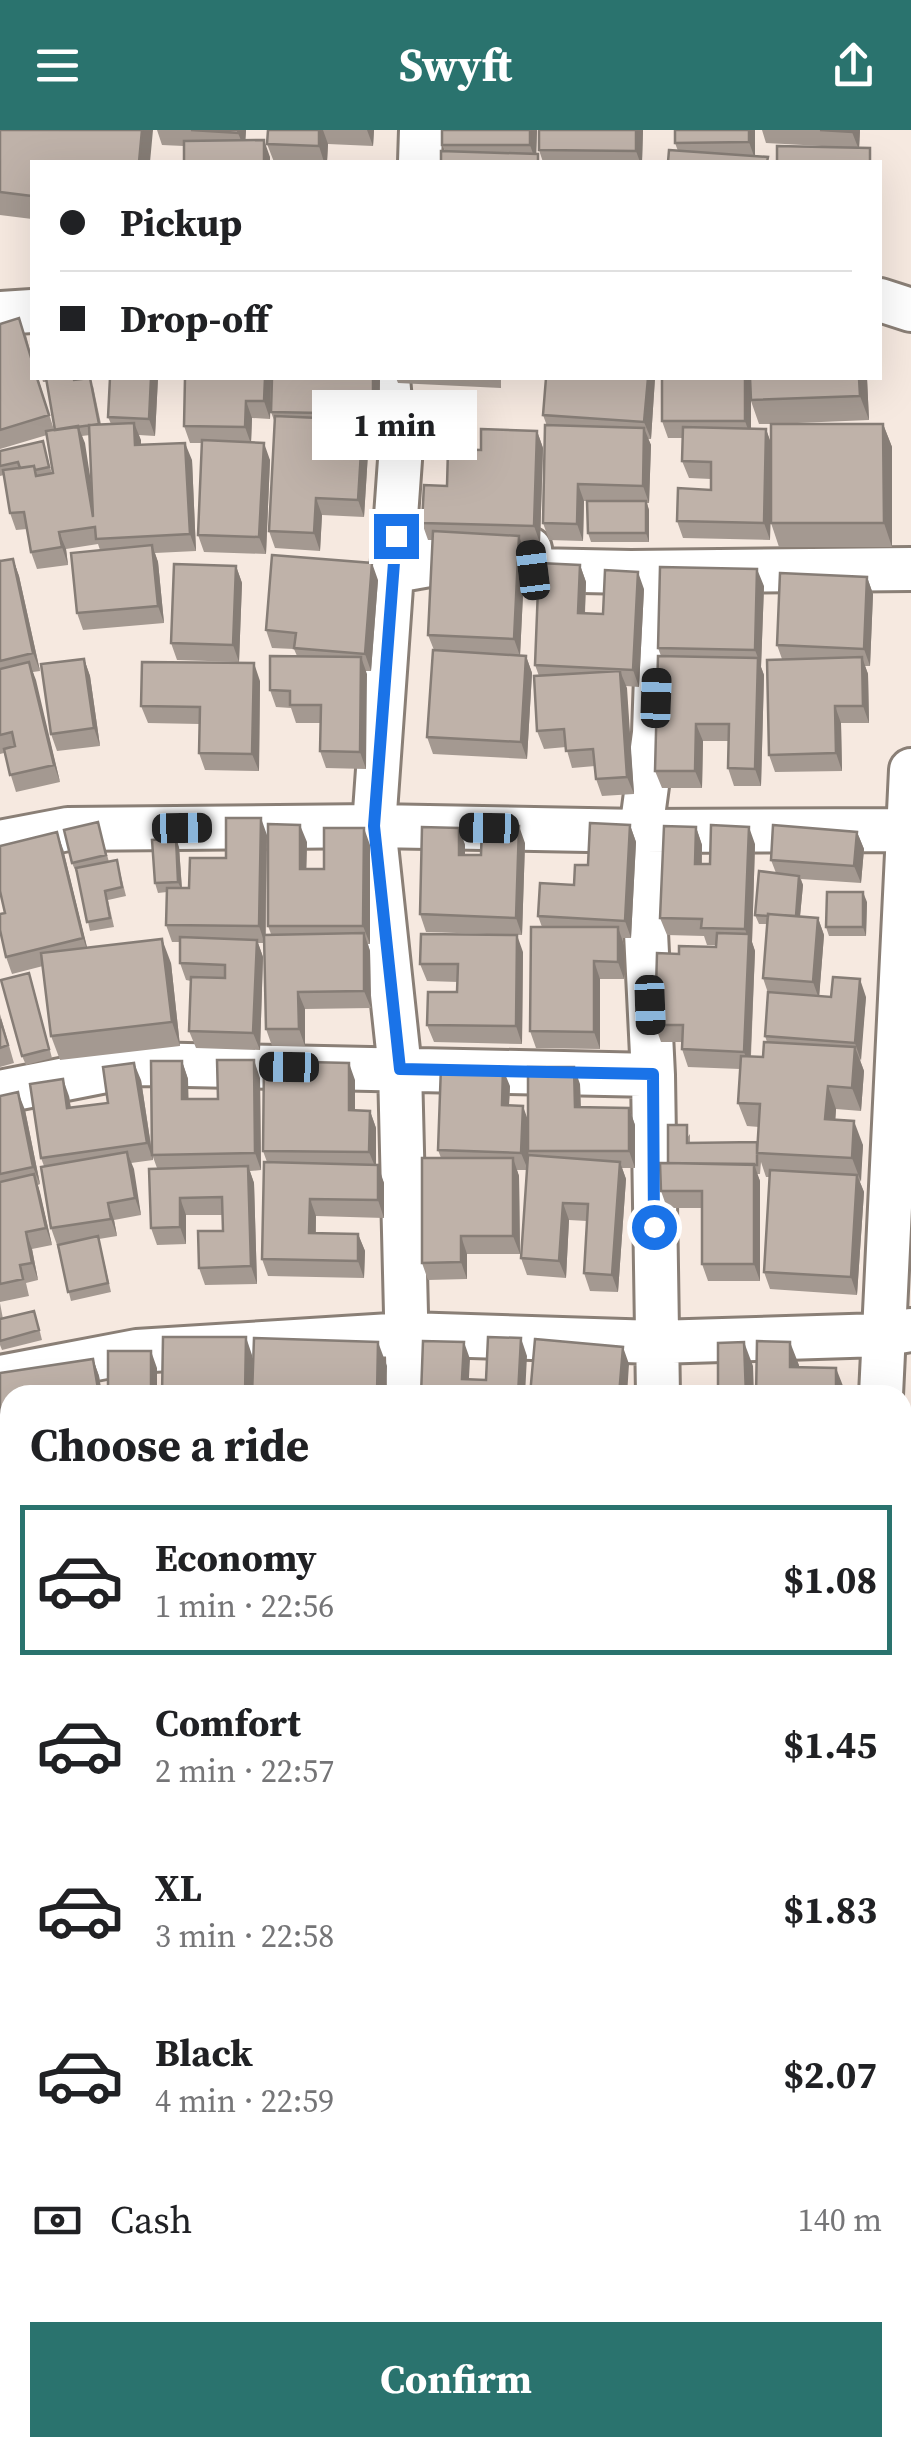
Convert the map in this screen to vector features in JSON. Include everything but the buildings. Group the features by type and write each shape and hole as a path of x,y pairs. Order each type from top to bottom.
{"street":[{"path":"420,160 421,130"},
{"path":"882,301 911,310"},
{"path":"0,313 30,311"},
{"path":"388,380 390,401 402,432 374,826 400,1069 408,1385"},
{"path":"395,571 429,565 430,544 530,548 533,570 911,568"},
{"path":"631,572 660,592 654,733 642,831 653,1074 658,1385"},
{"path":"883,1385 896,1333 911,770"},
{"path":"0,842 68,828 910,830"},
{"path":"0,1092 142,1064 653,1074"},
{"path":"0,1377 137,1351 407,1334 656,1342 896,1333"}],"route":[{"path":"396,536 374,826 400,1069 653,1074 654,1227"}]}
